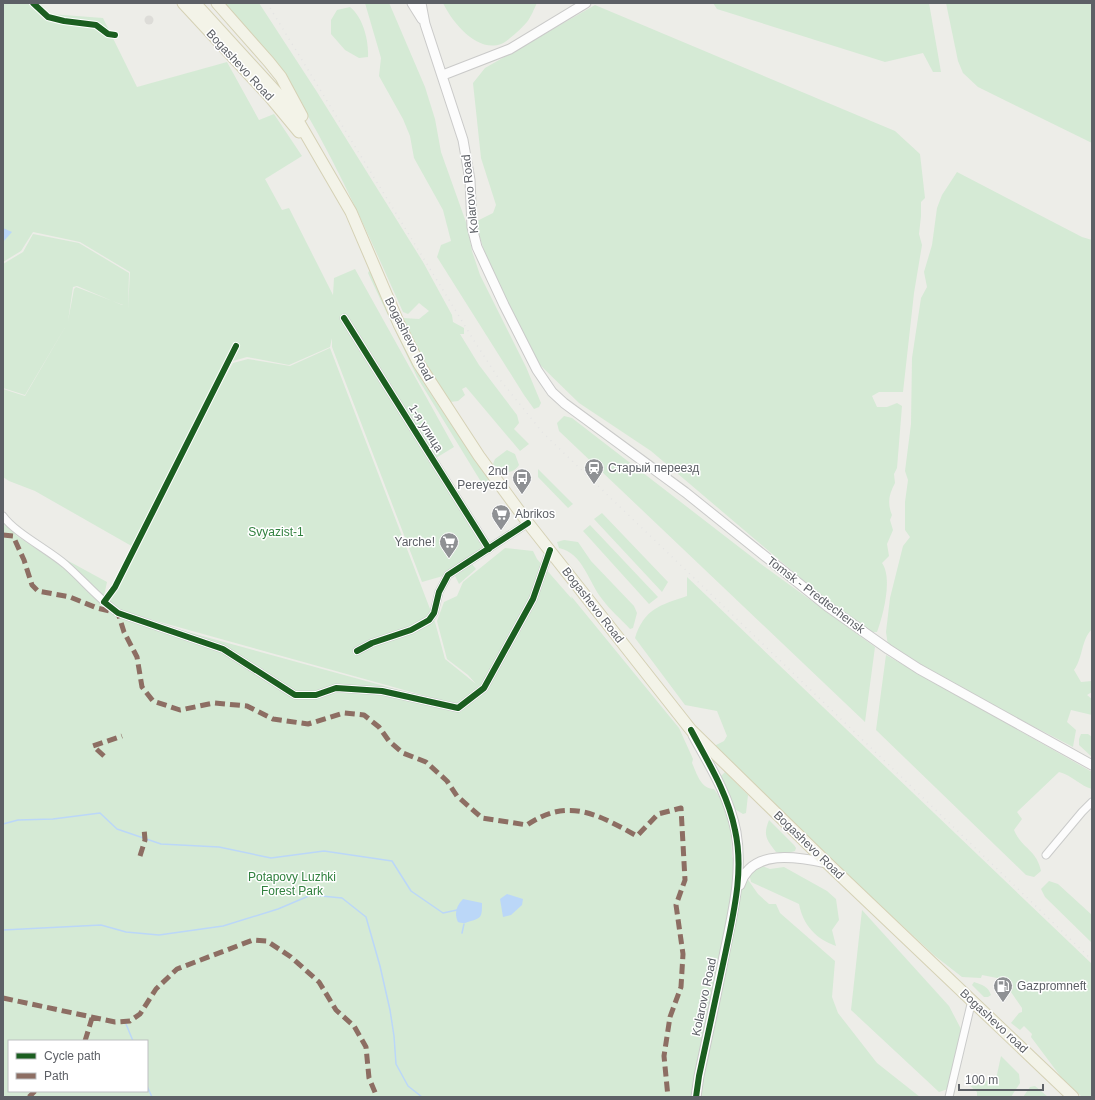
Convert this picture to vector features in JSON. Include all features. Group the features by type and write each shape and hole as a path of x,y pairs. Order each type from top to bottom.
{"main road":[{"name":"Bogashevo Road","path":"187,3 312,145 351,212 399,324 424,373 478,456 691,730 827,863 972,1000"},
{"path":"217,3 259,49 281,77 306,124 312,145"},
{"path":"412,3 425,24"},
{"path":"421,3 425,24"},
{"path":"443,76 510,49 586,3"},
{"name":"Kolarovo Road","path":"425,24 448,89 467,160 472,227 477,247 504,306 537,370 557,397"},
{"path":"437,58 444,64 458,70"},
{"path":"448,89 453,75 458,70"},
{"name":"Tomsk - Predtechensk","path":"557,397 685,492 827,606 888,649 920,669 1092,765"},
{"path":"691,730 711,768 730,811 735,830 739,863 735,902"},
{"path":"711,768 711,764 714,761 721,761"},
{"path":"805,858 810,856 812,848"},
{"path":"739,863 744,867 774,858 805,858 827,863"},
{"path":"735,902 743,877 747,870 754,865"},
{"name":"Kolarovo Road","path":"696,1097 735,902"},
{"name":"Bogashevo road","path":"972,1000 1073,1097"}],"street":[{"name":"1-я улица","path":"344,318 489,549"},
{"path":"3,516 17,530 65,565 104,602 118,613 223,649 295,695 316,695 336,688 382,692 458,708 484,688 533,599 550,550"},
{"path":"357,651 372,643 411,630 428,620 434,613 439,592 448,575 528,522"},
{"path":"1046,855 1092,802"},
{"path":"949,1097 972,1000"}],"shaded area":[{"path":"147,16 151,16 153,20 151,24 147,24 145,22 145,18"}],"green space":[{"name":"Potapovy Luzhki Forest Park","path":"3,3 40,3 50,14 103,18 137,87 227,62 259,120 274,114 302,156 265,179 282,210 289,208 333,295 334,278 355,269 454,447 431,461 486,549 443,576 422,582 332,347 332,338 330,347 289,365 247,357 233,361 222,383 233,363 248,359 290,366 330,348 435,622 445,659 476,684 468,675 447,659 437,621 444,602 457,596 463,582 505,548 533,551 537,559 572,599 571,596 679,728 693,759 692,763 700,780 706,786 714,789 725,805 731,831 732,857 758,894 769,904 776,904 780,913 835,961 832,997 838,1013 877,1063 920,1097 3,1097 3,521 17,536 61,565 61,557 107,582 104,603 126,615 457,706 458,705 124,612 113,606 108,599 135,548 35,491 9,481 3,477 3,389 25,396 67,324 25,395 3,388 3,264 23,252 33,234 79,243 129,273 128,308 130,272 80,242 33,232 21,251 3,262","holes":["77,286 112,301 76,287 74,289 68,321 73,287"]},
{"path":"222,3 259,3 317,92 423,262 452,315 453,322 464,328 464,334 460,334 479,365 517,415 519,423 514,429 529,444 520,451 466,387 462,389 465,395 458,401 450,402 419,351 403,318 419,319 429,311 419,303 408,314 403,312 345,185 295,94 270,56"},
{"path":"365,3 389,3 390,5 425,87 435,119 441,152 467,225 472,251 480,275 526,367 541,403 539,407 534,409 524,395 437,257 441,245 451,241 443,210 414,158 410,136 403,119 379,76 381,58"},
{"path":"443,3 537,3 528,20 519,31 504,43 492,46 474,40 466,34 452,19"},
{"path":"713,3 929,3 941,72 933,72 923,53 885,62 717,9"},
{"path":"946,3 1092,3 1092,143 978,87 963,73 958,61"},
{"path":"595,5 895,131 920,154 925,198 921,202 919,234 922,245 914,293 903,392 879,392 872,396 877,407 887,407 897,403 902,406 897,468 894,474 895,483 889,499 892,515 890,520 893,530 887,544 889,556 882,563 887,578 886,597 877,632 870,632 830,603 651,451 579,403 538,363 490,268 478,232 477,221 493,213 496,205 481,158 473,83 485,68"},
{"path":"350,7 355,11 362,23 366,37 368,57 359,58 345,50 331,34 331,20 337,10"},
{"path":"957,172 1082,237 1092,240 1092,629 1088,633 1074,670 1081,682 1092,681 1092,692 1087,695 1092,699 1092,715 1071,710 1067,722 1076,730 1073,747 954,685 888,646 886,632 890,598 903,546 910,537 905,530 905,502 908,480 905,471 911,424 912,358 921,298 927,287 924,272 932,245 937,208 942,195"},
{"path":"369,271 372,273 423,382 492,485 486,490 417,377 368,273"},
{"path":"564,416 572,418 761,564 875,647 865,722 559,431 557,423"},
{"path":"507,450 515,454 519,465 513,471 499,473 493,464 495,459"},
{"path":"538,469 573,504 568,508 538,477"},
{"path":"602,513 668,582 662,592 594,519"},
{"path":"590,525 658,597 649,604 583,531"},
{"path":"564,540 578,542 591,561 634,606 637,613 633,628 630,629 605,603 580,562 567,551 559,548 557,542"},
{"path":"472,564 476,569 459,584 455,576"},
{"path":"687,577 1092,964 1092,1097 1082,1097 1061,1077 1031,1037 1032,1034 1024,1026 1020,1030 1011,1023 1019,1013 1022,1012 1022,1008 1002,979 982,975 981,978 962,977 935,956 814,844 714,746 724,741 727,736 717,711 685,705 635,638 643,620 648,614 669,602 687,596"},
{"path":"886,655 1092,772 1092,789 1084,786 1064,773 1059,772 1017,812 1022,819 1014,830 1017,836 1036,858 1041,871 1034,877 1026,875 876,730"},
{"path":"1081,734 1088,734 1092,737 1092,757 1079,745"},
{"path":"725,772 748,795 746,813 743,814 733,808 721,776"},
{"path":"769,820 794,845 796,848 795,851 784,854 776,852 766,837 766,830"},
{"path":"762,866 770,869 784,867 827,891 836,899 839,920 832,930 836,946 822,939 807,925 799,904 751,882 749,873"},
{"path":"1049,881 1058,884 1092,915 1092,943 1045,897 1041,889"},
{"path":"862,910 949,1006 961,1029 948,1089 939,1092 851,1010"},
{"path":"974,982 986,988 991,995 984,997 972,985"},
{"path":"1001,1056 1019,1074 1020,1083 1011,1097 977,1097 977,1092 968,1084 996,1079"},
{"path":"1035,1086 1048,1097 1023,1097 1030,1087"}],"water":[{"path":"3,228 12,232 3,242"},
{"path":"507,894 523,899 522,905 511,915 503,917 500,899"},
{"path":"463,899 482,903 481,916 466,923 458,922 456,910"}],"waterway":[{"path":"3,824 18,820 53,819 100,813 117,829 161,844 219,847 271,858 324,851 392,861 411,891 443,913 457,910"},
{"path":"3,930 101,925 126,932 159,935 223,926 278,909 311,895 342,898 366,917 380,966 390,1010 396,1064 408,1086 422,1097"},
{"path":"462,933 464,924"},
{"path":"126,1024 133,1040"},
{"path":"148,1088 152,1097"}],"railway":[{"path":"267,3 473,339 497,376 543,433 1092,960"}],"marked path":[{"path":"3,535 13,536 24,560 32,585 38,591 70,597 97,608 118,613 124,632 137,657 142,687 153,701 180,710 214,703 247,706 273,719 308,724 344,713 364,715 379,727 389,741 403,753 426,762 447,781 457,796 482,818 527,825 542,817 556,812 569,810 595,815 637,836 658,814 681,808 685,880 676,905 683,954 681,987 670,1017 664,1056 668,1097"},
{"path":"104,756 93,746 122,736"},
{"path":"140,856 145,840 144,828"},
{"path":"3,998 115,1022 130,1021 140,1014 156,989 177,969 253,940 267,941 291,957 319,982 336,1010 354,1026 366,1047 369,1078 377,1097"},
{"path":"85,1040 92,1018"},
{"path":"29,1097 34,1092"}],"cycle path":[{"path":"33,3 48,17 64,21 96,25 108,34 115,35"},
{"path":"344,318 489,549"},
{"path":"236,346 115,587 104,602 118,613 223,649 295,695 316,695 336,688 382,691 458,708 484,688 533,599 550,550"},
{"path":"357,651 372,643 411,630 429,620 434,613 439,592 448,575 528,523"},
{"path":"691,730 717,778 728,804 738,845 739,860 735,905 699,1076 696,1097"}],"place":[{"name":"Старый переезд","path":"594,485"},
{"name":"2nd Pereyezd","path":"522,495"},
{"name":"Abrikos","path":"501,531"},
{"name":"Yarche!","path":"449,559"},
{"name":"Gazpromneft","path":"1003,1003"}],"park label":[{"name":"Svyazist-1","path":"276,532"}]}
